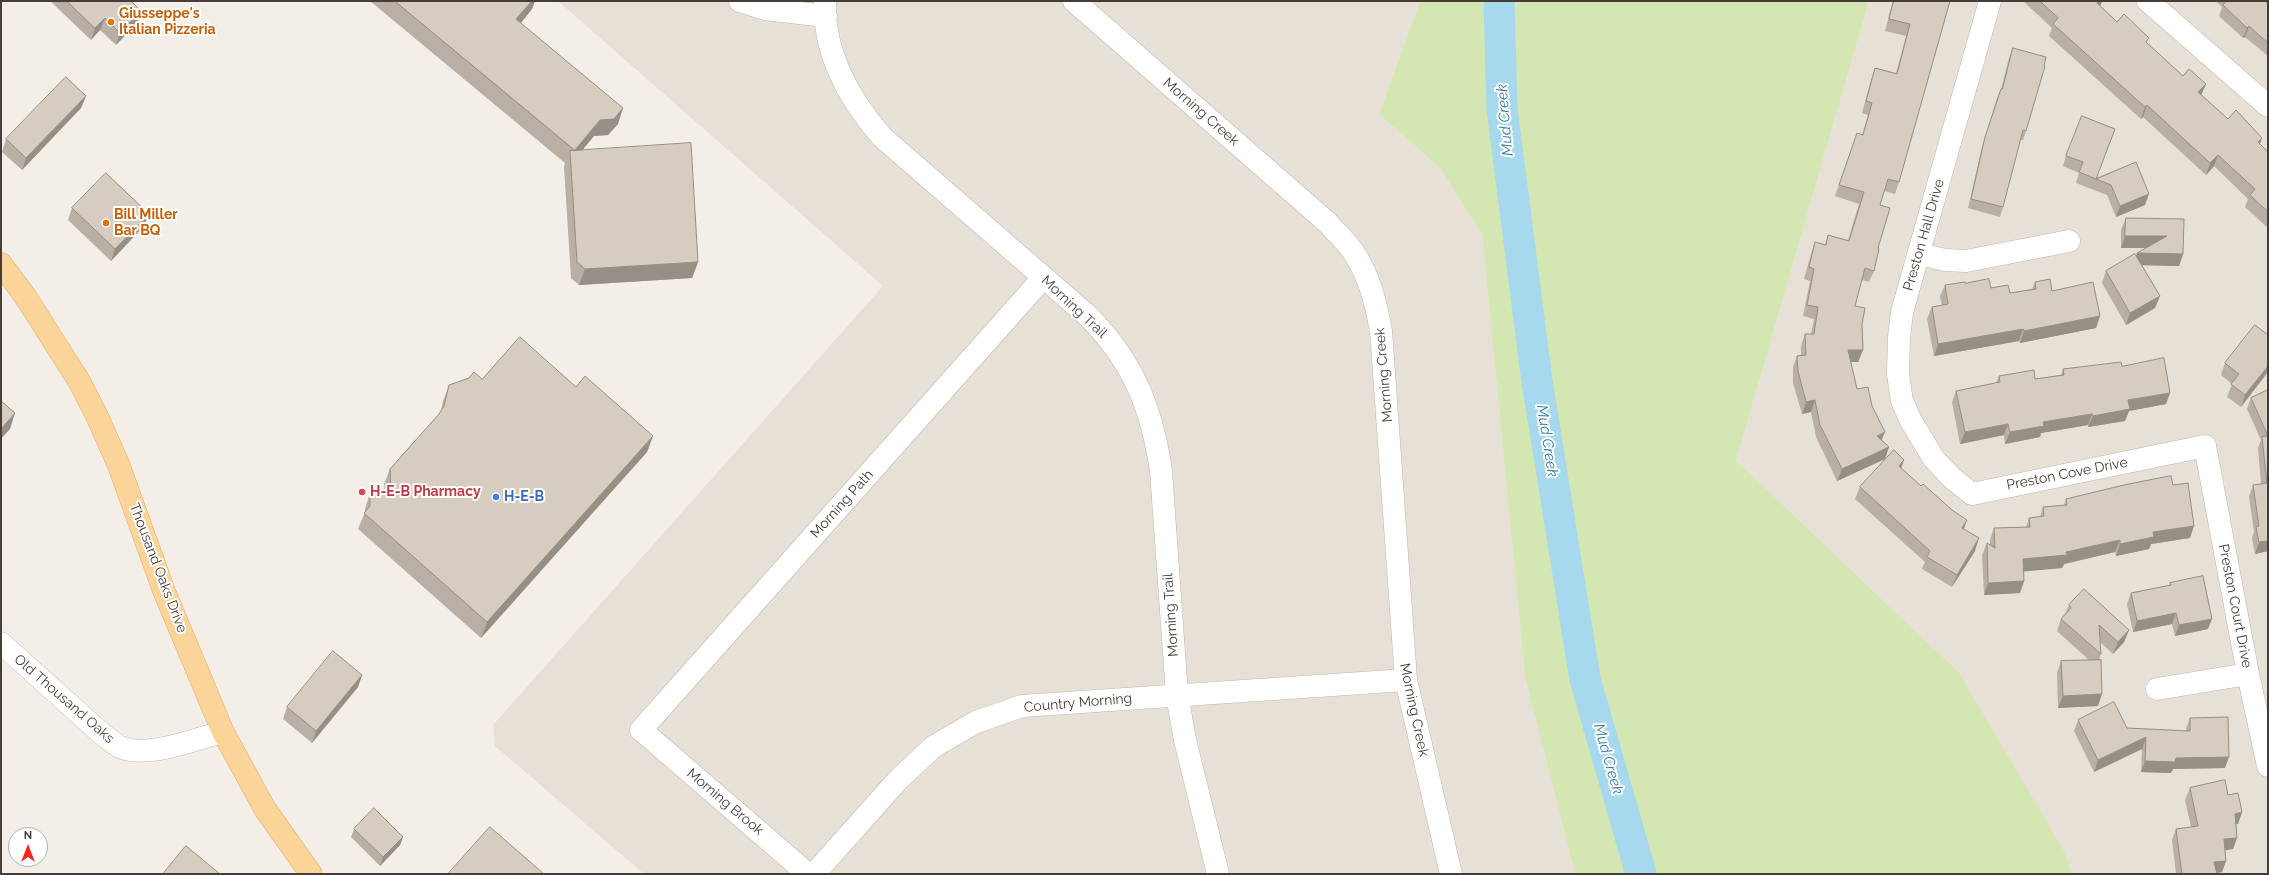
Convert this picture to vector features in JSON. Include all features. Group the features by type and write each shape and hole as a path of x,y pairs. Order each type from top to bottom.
{"main road":[{"name":"Thousand Oaks Drive","path":"1,264 25,296 79,381 97,416 119,466 164,591 223,732 265,809 311,874"}],"street":[{"path":"740,1 765,9 826,8"},
{"name":"Morning Creek","path":"1074,1 1328,223 1354,253 1369,282 1375,298 1381,331 1406,680 1451,874"},
{"name":"Preston Hall Drive","path":"1939,464 1911,421 1902,401 1898,374 1902,312 1990,1"},
{"path":"2148,1 2268,106"},
{"name":"Morning Trail","path":"826,8 829,42 837,66 850,94 867,120 882,137 1087,315 1116,347 1135,379 1150,413 1156,436 1162,471 1177,696 1218,874"},
{"path":"1919,254 1945,260 1966,262 2069,241"},
{"name":"Morning Path","path":"641,730 1043,278"},
{"name":"Preston Cove Drive","path":"1939,464 1972,494 2205,446"},
{"name":"Preston Court Drive","path":"2205,446 2248,674 2268,766"},
{"name":"Old Thousand Oaks","path":"1,643 102,734 119,746 136,751 152,750 223,732"},
{"path":"2157,690 2248,674"},
{"name":"Country Morning","path":"814,874 914,763 953,734 976,722 1022,706 1406,680"},
{"name":"Morning Brook","path":"641,730 704,786 741,814 808,874"}],"shaded area":[{"path":"558,1 1420,1 1379,114 1440,168 1482,234 1525,677 1575,874 644,874 495,746 493,725 883,286"},
{"path":"1869,1 2268,1 2268,874 2072,874 2065,853 1736,461"}],"green space":[{"path":"1420,1 1869,1 1736,461 1959,673 2065,853 2072,874 1575,874 1525,677 1482,234 1440,168 1379,114"}],"building":[{"path":"67,1 131,1 141,11 120,33 105,18 95,28"},
{"path":"395,1 532,1 516,19 623,108 614,119 600,120 575,150"},
{"path":"1894,1 1950,1 1899,182 1888,179 1880,205 1890,208 1878,248 1874,271 1865,268 1855,306 1865,308 1862,324 1863,350 1848,350 1857,389 1868,387 1872,406 1885,432 1877,436 1889,447 1842,469 1820,425 1815,400 1806,402 1798,371 1797,356 1806,355 1805,334 1814,334 1818,307 1807,305 1814,269 1809,267 1815,242 1826,245 1828,235 1849,241 1864,192 1839,185 1857,133 1863,135 1872,103 1866,101 1875,68 1897,74 1910,24 1889,19"},
{"path":"2040,1 2098,1 2097,3 2117,22 2124,14 2149,38 2146,42 2183,76 2189,69 2206,84 2198,92 2228,119 2236,110 2262,138 2258,142 2268,152 2268,212 2250,195 2255,189 2218,155 2210,163 2147,105 2145,107 2053,24 2058,18"},
{"path":"2227,1 2265,1 2268,4 2268,43 2249,26 2247,28 2223,5"},
{"path":"2013,48 2046,57 2045,66 2026,131 2023,130 2003,207 1971,199 1985,137 2002,89"},
{"path":"66,77 86,96 26,158 6,139"},
{"path":"2082,116 2115,129 2096,179 2079,172 2083,162 2066,156"},
{"path":"691,143 698,262 585,269 577,262 570,151"},
{"path":"2136,162 2149,194 2120,206 2111,185 2096,179"},
{"name":"Bill Miller Bar BQ","path":"106,173 149,214 115,249 72,208"},
{"path":"2126,218 2184,219 2183,254 2137,253 2167,236 2125,236"},
{"path":"2135,254 2160,296 2130,313 2106,271"},
{"path":"1989,279 1991,288 2008,285 2010,293 2036,289 2035,282 2050,279 2052,291 2093,282 2100,316 2024,331 2023,329 1938,344 1932,307 1948,304 1945,285"},
{"path":"2255,325 2268,335 2268,366 2245,395 2231,384 2239,374 2225,363"},
{"name":"H-E-B","path":"520,337 576,387 585,376 653,436 487,622 364,513 370,506 370,493 391,493 390,469 439,414 444,406 449,385 469,378 474,372 482,379"},
{"path":"2164,358 2170,393 2128,400 2130,409 2093,416 2092,414 2043,422 2044,426 2010,432 2008,424 1965,432 1956,391 2000,382 1999,376 2034,370 2035,379 2064,375 2063,369 2121,362 2122,366"},
{"path":"2268,390 2268,436 2251,398"},
{"path":"1,401 15,413 1,429"},
{"path":"2268,436 2268,541 2259,542 2256,527 2259,526 2253,485 2267,483 2262,437"},
{"path":"1894,450 1904,460 1899,466 1921,486 1923,484 1952,510 1967,520 1962,528 1979,538 1957,575 1927,557 1930,551 1860,487"},
{"path":"2171,476 2173,485 2188,483 2194,526 2153,532 2154,537 2120,544 2120,540 2066,552 2067,555 2023,559 2024,581 1988,583 1987,543 1995,548 1994,528 2030,527 2029,518 2044,516 2043,507 2067,505 2066,499 2124,485"},
{"path":"2203,576 2212,619 2179,625 2176,613 2137,621 2131,593 2171,585 2170,583"},
{"path":"2084,589 2129,630 2118,642 2099,625 2101,654 2061,619 2071,608 2069,605"},
{"path":"333,651 362,675 316,731 287,707"},
{"path":"2101,660 2102,694 2063,696 2061,661"},
{"path":"2114,702 2127,728 2190,731 2190,718 2228,717 2229,757 2176,758 2175,762 2145,761 2146,737 2098,760 2078,720"},
{"path":"2225,780 2228,795 2238,793 2242,812 2235,814 2237,838 2224,839 2226,861 2214,862 2217,874 2182,874 2176,829 2198,826 2190,788"},
{"path":"374,808 403,837 383,857 354,829"},
{"path":"490,827 544,874 450,874 449,873"},
{"path":"186,846 220,874 163,874"}],"waterway":[{"name":"Mud Creek","path":"1499,1 1502,109 1537,381 1585,679 1641,874"}],"place":[{"name":"Giusseppe's Italian Pizzeria","path":"111,22"},
{"name":"Bill Miller Bar BQ","path":"106,223"},
{"name":"H-E-B Pharmacy","path":"362,492"},
{"name":"H-E-B","path":"496,497"}]}
